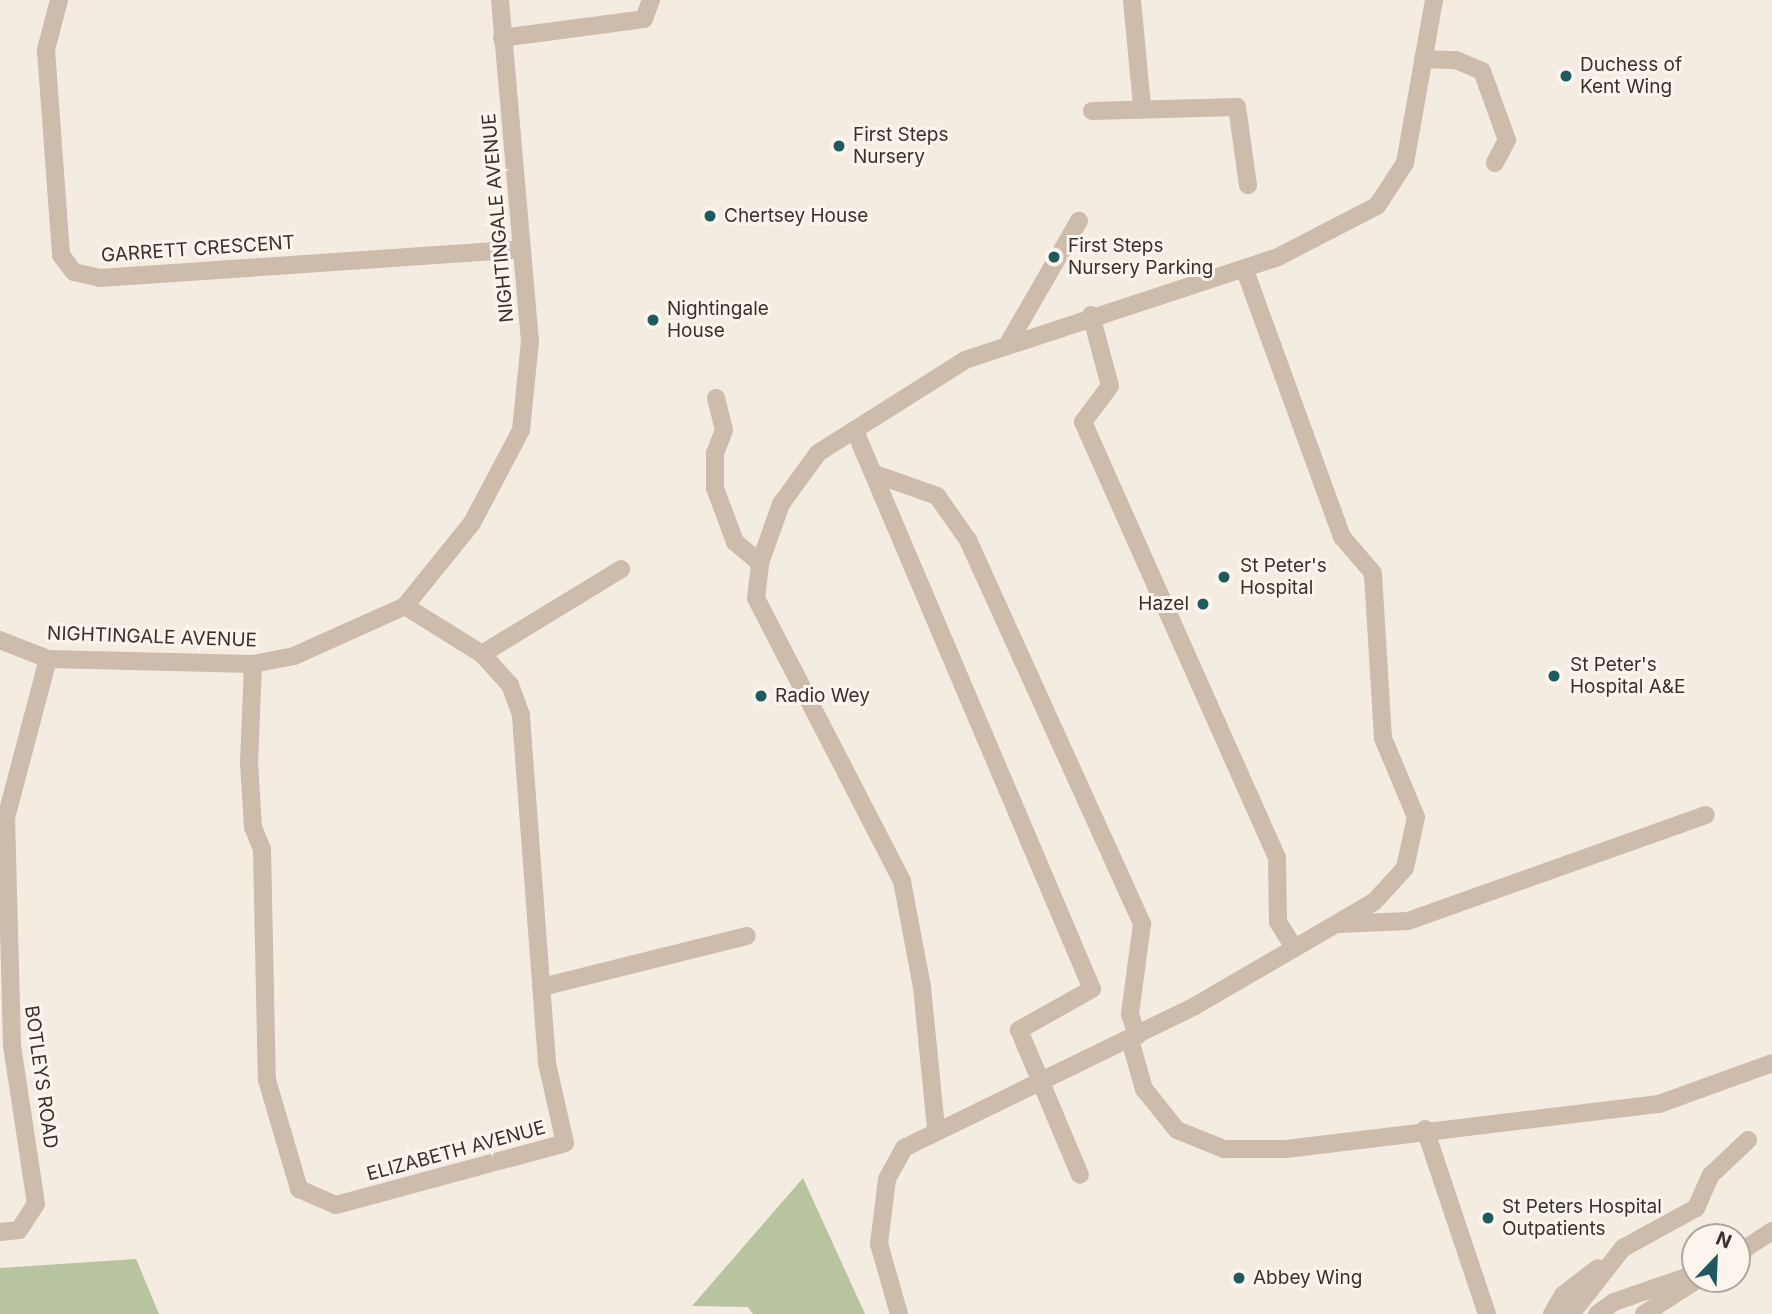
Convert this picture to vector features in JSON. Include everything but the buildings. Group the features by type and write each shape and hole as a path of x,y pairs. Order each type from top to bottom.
{"street":[{"name":"GARRETT CRESCENT","path":"60,0 46,50 61,255 74,272 100,278 521,249"},
{"name":"NIGHTINGALE AVENUE","path":"0,640 48,659 253,664 332,642 405,606 472,523 521,429 530,302 521,249 500,0"},
{"path":"502,38 645,19 651,0"},
{"path":"1132,0 1142,106"},
{"path":"936,1128 922,987 902,881 756,598 760,563 799,474 818,453 965,360 1009,342 1244,268 1347,227 1394,187 1405,163 1434,0"},
{"path":"1423,59 1456,60 1482,71 1507,140 1495,163"},
{"path":"1092,111 1142,106 1237,107 1248,185"},
{"path":"1009,342 1079,221"},
{"path":"900,1314 879,1244 887,1179 904,1148 936,1128 1133,1038 1374,902 1405,868 1416,817 1383,738 1373,573 1342,537 1244,268"},
{"path":"1091,315 1110,386 1083,422 1277,857 1278,922 1294,948"},
{"path":"716,398 724,430 715,453 715,488 735,542 760,563"},
{"path":"855,431 1091,989 1019,1030 1080,1175"},
{"path":"875,474 937,496 968,540 1142,924 1130,1014 1133,1038 1144,1089 1177,1129 1224,1149 1286,1149 1425,1129 1658,1104 1772,1063"},
{"path":"482,654 621,569"},
{"name":"ELIZABETH AVENUE","path":"253,664 249,762 262,860 267,1080 299,1189 336,1205 565,1143 547,1063 521,715 510,685 482,654 405,606"},
{"name":"BOTLEYS ROAD","path":"0,1231 19,1230 36,1204 12,1045 6,818 48,659"},
{"path":"1335,925 1408,920 1706,815"},
{"path":"542,987 747,936"},
{"path":"1425,1129 1487,1314"},
{"path":"1552,1314 1563,1295 1623,1248 1696,1208 1711,1175 1748,1140"},
{"path":"1751,1245 1772,1231"},
{"path":"1571,1314 1623,1248"},
{"path":"1597,1314 1614,1302 1681,1279"},
{"path":"1595,1283 1609,1290 1614,1302"},
{"path":"1644,1314 1681,1290"}],"green space":[{"path":"803,1178 865,1314 753,1314 748,1307 692,1306"},
{"path":"136,1259 159,1314 0,1314 0,1268"}],"place":[{"name":"Duchess of Kent Wing","path":"1566,76"},
{"name":"First Steps Nursery","path":"839,146"},
{"name":"Chertsey House","path":"710,216"},
{"name":"First Steps Nursery Parking","path":"1054,257"},
{"name":"Nightingale House","path":"653,320"},
{"name":"St Peter's Hospital","path":"1224,577"},
{"name":"Hazel","path":"1203,604"},
{"name":"St Peter's Hospital A&E","path":"1554,676"},
{"name":"Radio Wey","path":"761,696"},
{"name":"St Peters Hospital Outpatients","path":"1488,1218"},
{"name":"Abbey Wing","path":"1239,1278"}]}
